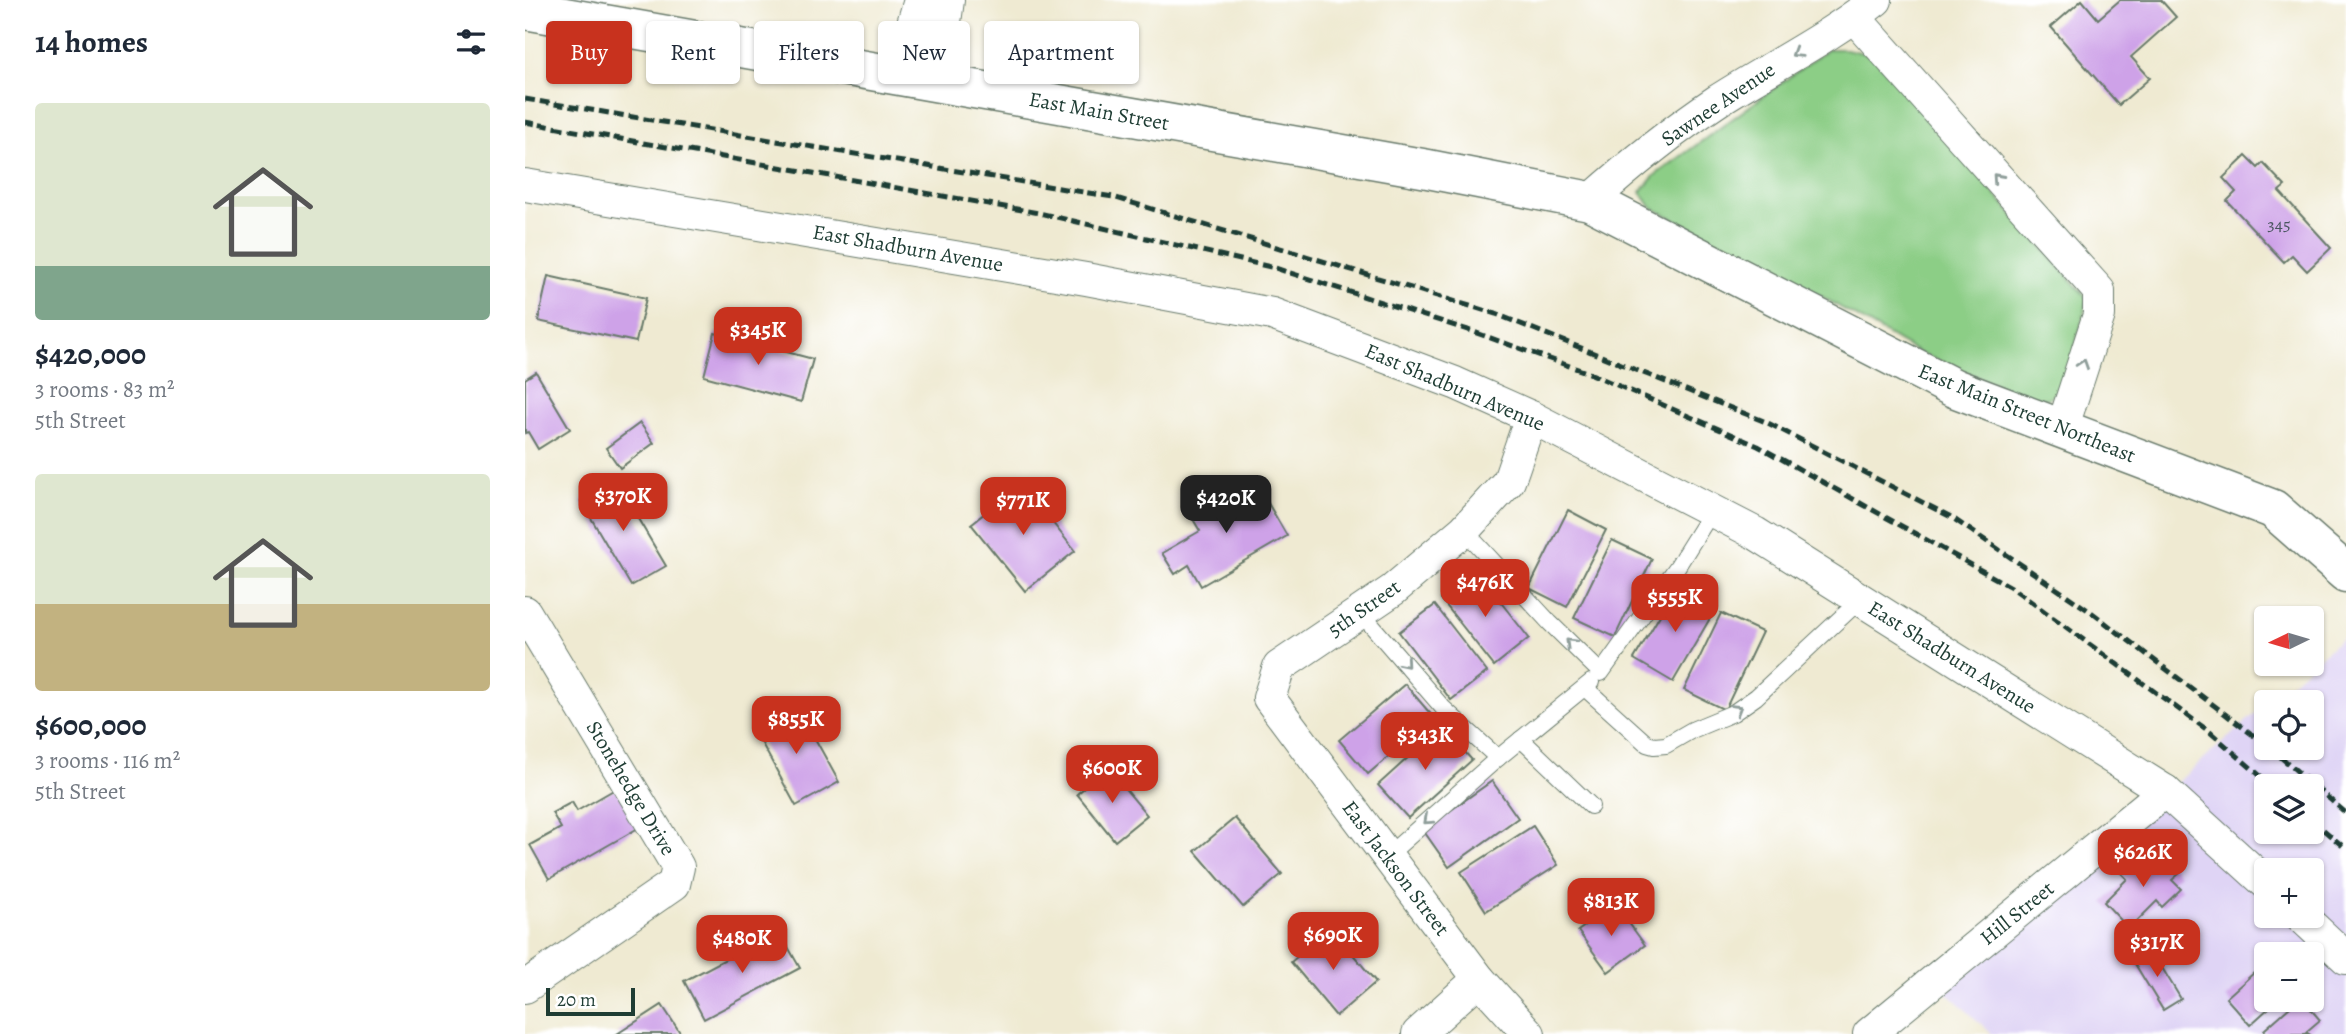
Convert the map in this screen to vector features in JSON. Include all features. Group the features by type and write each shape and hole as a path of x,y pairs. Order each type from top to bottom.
{"street":[{"path":"914,21 920,0"},
{"path":"945,21 948,0"},
{"path":"1865,9 2099,291 2099,315 2062,429"},
{"name":"Sawnee Avenue","path":"1590,201 1636,159 1717,102 1865,9"},
{"name":"East Main Street","path":"525,10 878,73"},
{"name":"East Main Street","path":"941,84 1428,169 1590,201"},
{"name":"East Shadburn Avenue","path":"525,185 1086,279 1272,314 1455,383 1531,418 1755,533 2165,791 2254,872"},
{"name":"East Main Street Northeast","path":"1590,201 1954,388 2273,509 2346,573"},
{"name":"5th Street","path":"1269,698 1279,667 1393,590 1464,530 1509,481 1531,418"},
{"name":"Stonehedge Drive","path":"525,612 678,867 674,884 525,987"},
{"name":"East Jackson Street","path":"1269,698 1479,979 1529,1034"},
{"name":"Hill Street","path":"1868,1034 2165,791"},
{"path":"2315,928 2346,958"},
{"path":"1418,1034 1479,979"}],"lane":[{"path":"1387,856 1498,758 1601,673 1677,567 1712,511"},
{"path":"1464,530 1550,624 1601,673"},
{"path":"1585,688 1647,744 1666,745 1692,730 1733,713 1756,697 1860,600"},
{"path":"1360,612 1443,708 1498,758"},
{"path":"1521,739 1591,806"}],"shaded area":[{"path":"2346,634 2346,1034 1992,1034 1943,989 2254,715 2254,760 2324,760 2324,690 2283,690 2298,676 2324,676 2324,653"}],"green space":[{"path":"1828,49 1846,49 1872,55 2088,299 2065,385 2047,399 2018,393 1919,353 1812,291 1651,207 1641,192 1654,176"}],"building":[{"path":"2082,0 2098,19 2120,0 2161,0 2176,17 2131,57 2150,78 2119,105 2051,27"},
{"path":"2246,156 2258,168 2263,163 2285,186 2279,191 2331,248 2307,271 2292,255 2284,262 2227,201 2236,192 2223,178"},
{"path":"548,276 646,298 636,342 538,321"},
{"path":"715,333 813,359 801,402 704,376"},
{"path":"536,372 570,429 538,449 528,432 525,433 525,379"},
{"path":"640,423 654,443 620,468 606,448"},
{"path":"615,480 666,566 631,586 581,501"},
{"path":"1022,484 1075,551 1025,591 971,524"},
{"path":"1257,484 1287,536 1201,586 1189,565 1175,574 1162,553 1200,531 1187,509 1208,497 1215,509"},
{"path":"1568,510 1606,530 1567,607 1529,588"},
{"path":"1612,540 1652,559 1615,637 1574,618"},
{"path":"1476,571 1529,638 1494,666 1441,599"},
{"path":"1678,585 1716,608 1673,682 1634,659"},
{"path":"1435,605 1487,672 1451,700 1399,632"},
{"path":"1721,613 1762,632 1725,710 1684,690"},
{"path":"1405,684 1434,718 1368,774 1339,740"},
{"path":"797,706 839,782 796,806 754,729"},
{"path":"1442,727 1472,760 1408,818 1378,785"},
{"path":"1108,768 1147,815 1115,841 1077,794"},
{"path":"1492,781 1518,818 1449,867 1423,830"},
{"path":"617,788 640,827 549,879 530,845 561,828 552,813 572,802 577,811"},
{"path":"1235,818 1282,874 1243,907 1195,851"},
{"path":"1533,826 1558,865 1486,911 1461,872"},
{"path":"2160,854 2179,874 2172,880 2181,889 2162,907 2157,901 2129,929 2104,902 2127,879 2120,872 2134,858 2141,866 2150,857 2153,860"},
{"path":"1615,904 1645,945 1608,972 1578,931"},
{"path":"1331,928 1376,982 1336,1016 1291,962"},
{"path":"779,931 800,968 704,1019 684,981"},
{"path":"2150,948 2181,999 2163,1010 2132,959"},
{"path":"2254,973 2254,1012 2264,1012 2250,1025 2226,998"},
{"path":"662,1005 681,1034 617,1034"},
{"path":"2284,1012 2313,1012 2320,1020 2306,1032 2309,1034 2267,1034 2264,1030"}],"railway":[{"path":"525,99 1113,197 1496,314 1766,422 1951,517 2091,612 2254,736"},
{"path":"525,122 1039,213 1275,268 1468,330 1589,373 1758,446 2011,587 2210,732 2258,774"},
{"path":"2284,760 2346,813"},
{"path":"2324,830 2346,849"}]}
